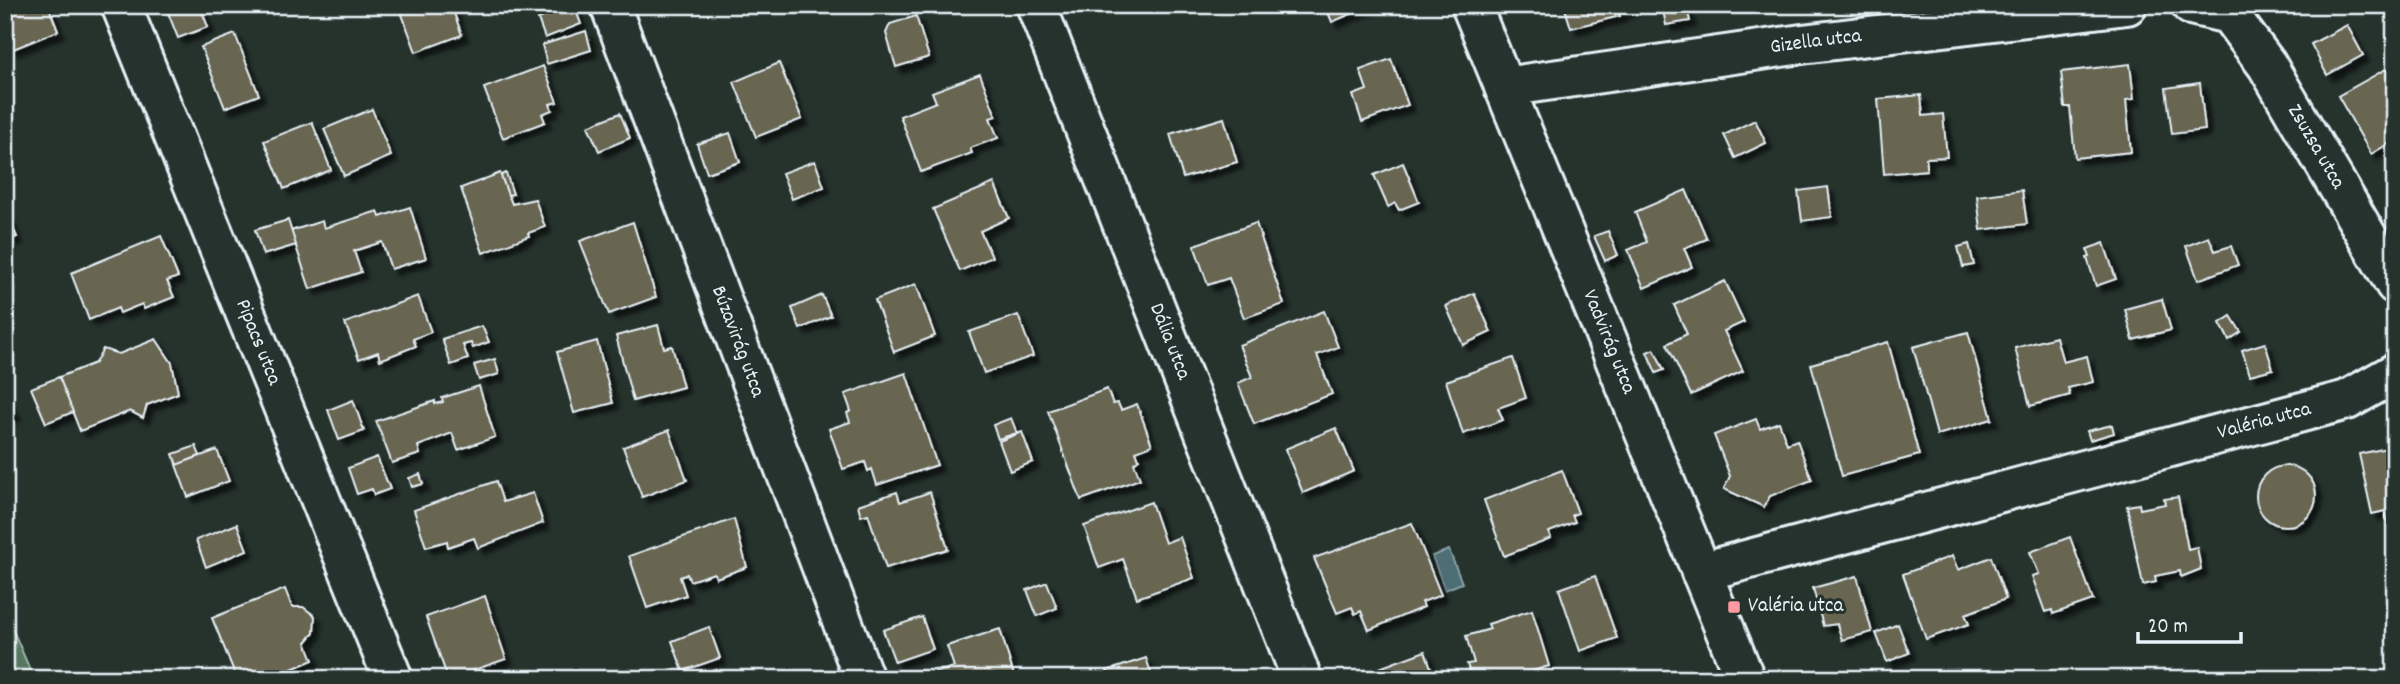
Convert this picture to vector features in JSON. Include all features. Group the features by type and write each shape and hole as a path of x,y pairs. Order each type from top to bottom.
{"street":[{"name":"Pipacs utca","path":"121,5 393,679"},
{"name":"Búzavirág utca","path":"610,5 864,679"},
{"name":"Dália utca","path":"1036,5 1302,679"},
{"name":"Vadvirág utca","path":"1471,5 1745,679"},
{"name":"Gizella utca","path":"1504,87 1802,44 2127,5"},
{"name":"Zsuzsa utca","path":"2191,5 2229,13 2267,65 2395,284"},
{"name":"Valéria utca","path":"1700,572 2347,400 2387,379"}],"green space":[{"path":"5,612 34,679 5,679"}],"water":[{"path":"1449,550 1462,583 1445,590 1432,556"}],"building":[{"path":"5,5 48,5 58,31 11,50 5,36"},
{"path":"165,5 186,5 189,11 200,6 208,27 178,38"},
{"path":"408,5 451,5 462,35 416,52 400,9"},
{"path":"574,5 581,24 545,38 538,19"},
{"path":"1325,5 1372,5 1332,22"},
{"path":"1564,5 1632,5 1633,9 1619,13 1620,16 1571,28"},
{"path":"1662,5 1686,5 1690,21 1666,25"},
{"path":"916,16 929,57 896,67 886,33 890,24"},
{"path":"2347,25 2363,55 2327,75 2311,44"},
{"path":"586,31 591,50 547,64 542,45"},
{"path":"235,34 259,95 225,108 201,47"},
{"path":"1391,59 1408,105 1362,122 1353,95 1367,90 1360,70"},
{"path":"779,63 802,119 756,137 734,82"},
{"path":"2130,64 2134,99 2126,100 2131,152 2075,158 2070,107 2065,107 2061,72"},
{"path":"543,66 557,102 550,104 552,110 542,114 545,122 503,138 484,88"},
{"path":"2386,69 2395,84 2395,140 2371,154 2338,96"},
{"path":"980,74 996,116 990,118 998,138 970,148 972,153 921,172 900,116 936,102 932,92"},
{"path":"2200,83 2205,130 2172,134 2166,88"},
{"path":"1921,95 1923,116 1943,114 1947,157 1926,158 1927,170 1884,174 1878,99"},
{"path":"372,109 391,156 344,176 324,129"},
{"path":"620,113 630,138 599,151 588,126"},
{"path":"1224,118 1237,162 1183,178 1170,134"},
{"path":"1755,120 1766,143 1735,158 1724,135"},
{"path":"312,122 331,170 284,189 264,141"},
{"path":"730,133 740,162 707,173 697,144"},
{"path":"815,161 824,187 792,199 782,173"},
{"path":"1403,163 1419,202 1399,210 1395,203 1388,207 1374,175"},
{"path":"500,173 512,204 535,199 545,227 528,233 529,236 483,253 461,188"},
{"path":"506,173 513,194 508,195 501,175"},
{"path":"994,183 1009,218 980,231 992,257 960,271 933,209"},
{"path":"1828,187 1832,217 1802,221 1798,191"},
{"path":"1686,190 1707,239 1684,248 1692,267 1644,288 1628,250 1647,242 1635,212"},
{"path":"2022,190 2027,224 1981,230 1977,196"},
{"path":"410,207 426,258 391,269 382,242 354,251 361,272 310,289 291,231 322,221 324,228 378,211 380,217"},
{"path":"5,211 17,237 5,242"},
{"path":"288,220 296,245 263,255 255,230"},
{"path":"633,222 656,297 609,314 580,241"},
{"path":"1256,223 1284,304 1244,318 1229,278 1208,285 1194,245"},
{"path":"1608,231 1618,255 1605,261 1594,236"},
{"path":"161,236 178,277 167,281 174,297 144,309 142,304 120,313 118,308 89,320 71,273"},
{"path":"2209,237 2215,251 2231,246 2238,265 2198,280 2186,246"},
{"path":"2104,243 2116,279 2096,286 2087,258 2090,257 2087,249"},
{"path":"1969,244 1974,265 1963,267 1958,247"},
{"path":"1725,281 1744,322 1724,331 1743,371 1691,395 1667,344 1687,334 1674,305"},
{"path":"916,284 935,336 894,352 875,300"},
{"path":"1474,293 1491,332 1463,345 1446,306"},
{"path":"822,295 831,316 800,329 792,308"},
{"path":"418,296 431,332 413,339 416,346 380,360 378,352 359,359 345,323"},
{"path":"2162,299 2171,330 2133,340 2125,309"},
{"path":"1324,311 1338,347 1317,355 1332,394 1254,424 1238,383 1252,377 1239,345"},
{"path":"1018,315 1033,356 984,373 969,332"},
{"path":"2231,316 2241,332 2229,340 2220,323"},
{"path":"658,325 664,348 672,346 683,387 633,401 616,336"},
{"path":"482,326 489,342 473,348 471,343 463,345 468,359 451,365 442,339"},
{"path":"1968,332 1992,419 1937,435 1913,347"},
{"path":"2056,337 2063,362 2087,356 2093,382 2068,388 2070,395 2030,406 2015,348"},
{"path":"156,339 172,363 178,393 147,405 143,418 130,411 80,431 59,377 95,363 103,349 119,354"},
{"path":"597,341 613,403 574,413 557,352"},
{"path":"1888,342 1919,455 1842,476 1811,364"},
{"path":"2265,343 2273,369 2250,375 2242,350"},
{"path":"1654,349 1664,370 1656,373 1647,352"},
{"path":"1513,358 1526,398 1498,408 1503,420 1463,434 1446,381"},
{"path":"495,359 499,374 479,380 474,365"},
{"path":"906,373 937,465 877,485 872,469 868,471 865,462 843,469 829,429 850,422 847,413 851,411 845,394"},
{"path":"59,377 73,412 46,423 31,388"},
{"path":"479,386 495,437 458,450 452,433 418,446 420,454 392,463 376,421 435,401 435,404 443,402 442,398"},
{"path":"1107,389 1113,404 1118,403 1121,410 1137,404 1152,445 1136,451 1139,459 1134,463 1140,479 1081,500 1048,411"},
{"path":"5,396 15,414 5,420"},
{"path":"353,400 364,431 339,440 328,410"},
{"path":"1011,418 1017,433 998,439 993,425"},
{"path":"1756,419 1760,429 1779,422 1787,444 1797,440 1812,480 1770,496 1764,507 1724,489 1730,476 1714,435"},
{"path":"2112,425 2114,433 2090,440 2087,431"},
{"path":"1336,428 1354,471 1303,493 1285,449"},
{"path":"669,430 687,480 642,497 623,447"},
{"path":"1022,432 1033,462 1010,471 999,441"},
{"path":"2395,434 2395,522 2388,524 2385,511 2372,514 2359,454 2387,448 2385,437"},
{"path":"196,446 200,456 177,465 173,454"},
{"path":"217,450 229,481 188,497 176,465"},
{"path":"377,457 390,489 374,495 372,489 357,494 348,468"},
{"path":"2280,466 2292,466 2308,474 2314,484 2314,508 2308,518 2292,526 2280,526 2264,518 2256,502 2256,490 2264,474"},
{"path":"1562,470 1578,513 1572,515 1575,522 1549,532 1551,538 1504,556 1484,500"},
{"path":"420,474 423,484 412,487 409,478"},
{"path":"496,481 503,502 533,493 543,523 478,548 474,538 448,547 447,541 426,547 414,510"},
{"path":"897,492 900,502 930,492 948,549 886,568 868,514 861,516 858,505"},
{"path":"2178,497 2188,549 2197,547 2201,569 2181,577 2180,571 2155,576 2156,582 2143,585 2127,506 2139,504 2140,509 2165,504 2164,499"},
{"path":"1151,502 1165,543 1180,537 1194,578 1137,598 1123,559 1099,568 1084,526"},
{"path":"734,519 747,567 716,578 714,573 690,581 687,574 680,577 686,595 647,608 629,556"},
{"path":"1412,523 1441,595 1422,602 1424,607 1369,630 1361,611 1355,614 1352,607 1337,613 1314,558"},
{"path":"237,524 247,550 206,567 196,540"},
{"path":"2070,537 2093,600 2053,614 2052,610 2045,612 2032,576 2039,574 2030,552"},
{"path":"1952,556 1958,570 1991,557 2006,599 1965,614 1969,624 1926,639 1903,574"},
{"path":"1595,576 1617,638 1580,651 1559,589"},
{"path":"1857,576 1872,632 1842,640 1837,624 1823,626 1813,588"},
{"path":"1047,582 1057,608 1037,616 1027,590"},
{"path":"285,589 292,607 303,607 315,616 314,633 306,642 313,660 268,679 237,679 212,618"},
{"path":"485,596 506,659 448,679 426,617"},
{"path":"1532,610 1549,666 1507,679 1472,679 1467,664 1474,663 1466,636 1490,629 1488,624"},
{"path":"922,617 933,649 895,662 883,630"},
{"path":"1898,624 1909,653 1887,662 1876,633"},
{"path":"709,627 720,658 683,671 672,641"},
{"path":"1000,629 1015,679 932,679 930,674 954,667 947,646"},
{"path":"1425,651 1435,679 1365,679 1363,674"},
{"path":"1146,658 1153,679 1109,679 1107,671"}],"place":[{"name":"Valéria utca","path":"1734,607"}]}
